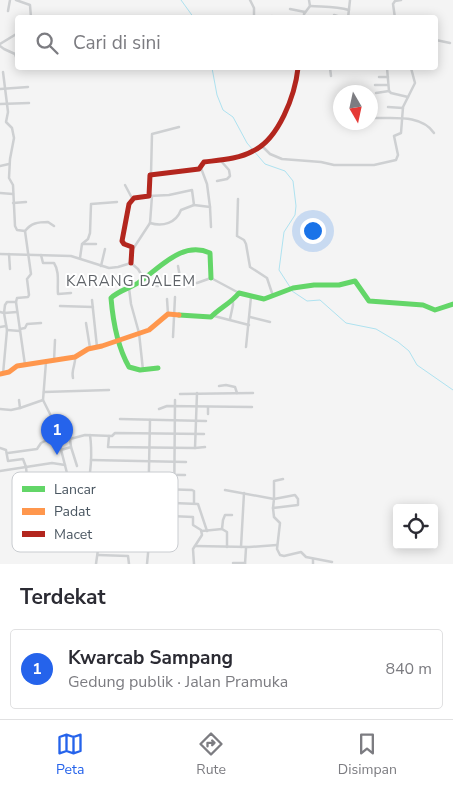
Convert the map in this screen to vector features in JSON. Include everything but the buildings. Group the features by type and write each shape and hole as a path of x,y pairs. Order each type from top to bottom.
{"street":[{"path":"8,11 10,0"},
{"path":"16,0 30,5 31,15"},
{"path":"250,0 254,8 254,15"},
{"path":"304,15 310,6 309,0"},
{"path":"348,15 350,0"},
{"path":"395,15 395,1 401,0"},
{"path":"310,6 335,6 349,10"},
{"path":"290,9 305,12"},
{"path":"15,35 0,45 15,54"},
{"path":"438,40 450,43"},
{"path":"211,227 207,184 201,168 204,162 221,161 253,152 263,147 276,130 293,95 298,70"},
{"path":"330,70 331,76"},
{"path":"387,70 389,91"},
{"path":"263,147 273,156 289,160 351,166 387,163 396,160 398,158 394,136 401,133 403,108 415,83 412,70"},
{"path":"3,72 7,104 6,122 12,128 14,138 9,164 10,180 13,185 16,228 24,231"},
{"path":"379,78 388,76"},
{"path":"375,85 388,84"},
{"path":"0,89 28,87"},
{"path":"378,93 389,91 408,98"},
{"path":"0,104 29,103"},
{"path":"388,107 403,108"},
{"path":"378,118 401,118 426,124 434,133"},
{"path":"131,263 132,249 150,223 151,196 149,180 151,174 152,134 180,128"},
{"path":"216,181 227,179 230,176 221,161"},
{"path":"0,166 9,164"},
{"path":"151,174 201,168"},
{"path":"125,185 133,200"},
{"path":"132,249 122,241 129,204 133,200 139,197 169,195 192,190 194,205"},
{"path":"0,193 13,194"},
{"path":"238,199 237,236 244,240 246,244 250,268 267,278 273,296"},
{"path":"13,203 26,202"},
{"path":"80,258 82,244 88,239 90,233 91,204 117,202"},
{"path":"150,223 164,225 177,218 180,210 194,205 210,207"},
{"path":"24,231 34,223 48,222 54,226"},
{"path":"24,231 29,255 30,274 27,279 29,295 28,297 18,297 16,302 26,365"},
{"path":"82,244 96,244"},
{"path":"101,266 105,249"},
{"path":"158,368 136,370 129,367 114,326 112,298 114,295 144,279 180,253 190,250 203,250 211,256 211,278"},
{"path":"0,254 41,256 51,254 80,258 101,266 113,268 131,263"},
{"path":"9,254 10,269"},
{"path":"41,256 43,262 54,263 56,266 58,294 71,293"},
{"path":"131,263 138,269 144,279 157,286 198,282 211,278 239,293 261,299 290,288 314,284 340,285 355,281 369,301 423,305 435,310 453,304"},
{"path":"178,266 181,283"},
{"path":"129,288 131,304 139,332 143,370"},
{"path":"230,320 233,302 239,293"},
{"path":"171,314 175,297"},
{"path":"246,347 250,325 251,297"},
{"path":"167,299 171,314 173,337"},
{"path":"92,300 97,347"},
{"path":"16,302 7,302 5,305 4,313 7,328 1,374 9,372 17,366 75,357 90,348 119,341 148,330 164,316 171,314 206,318 214,316 250,325"},
{"path":"214,316 222,306 233,302"},
{"path":"60,306 93,307"},
{"path":"0,312 17,312"},
{"path":"250,317 270,322"},
{"path":"0,327 20,330 25,328 27,324 42,323"},
{"path":"86,323 90,348"},
{"path":"54,361 55,340"},
{"path":"73,378 72,370 76,362 75,357"},
{"path":"46,362 43,400 52,417 67,472"},
{"path":"219,386 232,385 235,387 236,393"},
{"path":"44,392 109,390"},
{"path":"196,448 197,393"},
{"path":"180,394 253,393"},
{"path":"19,400 20,408"},
{"path":"0,409 11,410 43,400"},
{"path":"175,400 175,472"},
{"path":"159,409 167,406 252,407"},
{"path":"208,407 208,414"},
{"path":"120,419 206,421"},
{"path":"150,420 150,472"},
{"path":"77,466 70,439 85,435 112,436 115,433 204,434"},
{"path":"8,453 37,449 41,443 57,435"},
{"path":"89,472 91,460 90,435"},
{"path":"109,436 108,447 205,447"},
{"path":"61,450 71,447"},
{"path":"0,448 5,449 8,453 8,461 23,459 26,472"},
{"path":"91,460 186,462"},
{"path":"0,471 52,463 65,464"},
{"path":"178,476 186,475"},
{"path":"282,479 274,481 274,517 280,524 277,551 282,556 302,552 306,557 332,562"},
{"path":"178,490 194,491 194,503"},
{"path":"225,490 274,498 295,495 298,499 298,504 273,508"},
{"path":"242,547 244,493"},
{"path":"178,503 198,504 207,531"},
{"path":"178,517 202,515"},
{"path":"222,529 223,517 232,515"},
{"path":"194,517 194,525 202,531 222,529 227,532 227,547"},
{"path":"194,564 195,546 202,537 202,531"},
{"path":"195,546 246,547 277,545"},
{"path":"233,563 245,563 246,547"},
{"path":"96,564 98,552"},
{"path":"97,555 128,556 129,564"},
{"path":"313,558 313,564"}],"waterway":[{"path":"181,0 192,15"},
{"path":"212,70 217,95 223,110 233,117 247,143 265,164 285,171 293,181 296,206 295,215 284,232 279,270 290,287"},
{"path":"292,291 307,301 320,300 346,323 376,329 398,342 409,351 417,365 453,390"}],"traffic: fast":[{"path":"158,368 140,370 129,367 121,351 116,334 111,298 138,283 171,258 190,250 210,253 211,278"},
{"path":"179,315 211,317 239,293 264,299 293,288 314,285 339,285 355,281 369,301 423,305 435,310 453,304"}],"traffic: slow":[{"path":"0,374 9,372 17,366 75,357 88,349 149,330 168,314 179,315"}],"traffic: jam":[{"path":"131,263 132,247 124,244 122,241 129,204 134,198 149,196 150,175 199,169 204,162 242,156 262,145 271,137 284,115 293,91 298,70"}],"place":[{"name":"Kwarcab Sampang","path":"57,455"}],"district":[{"name":"KARANG DALEM","path":"131,281"}]}
